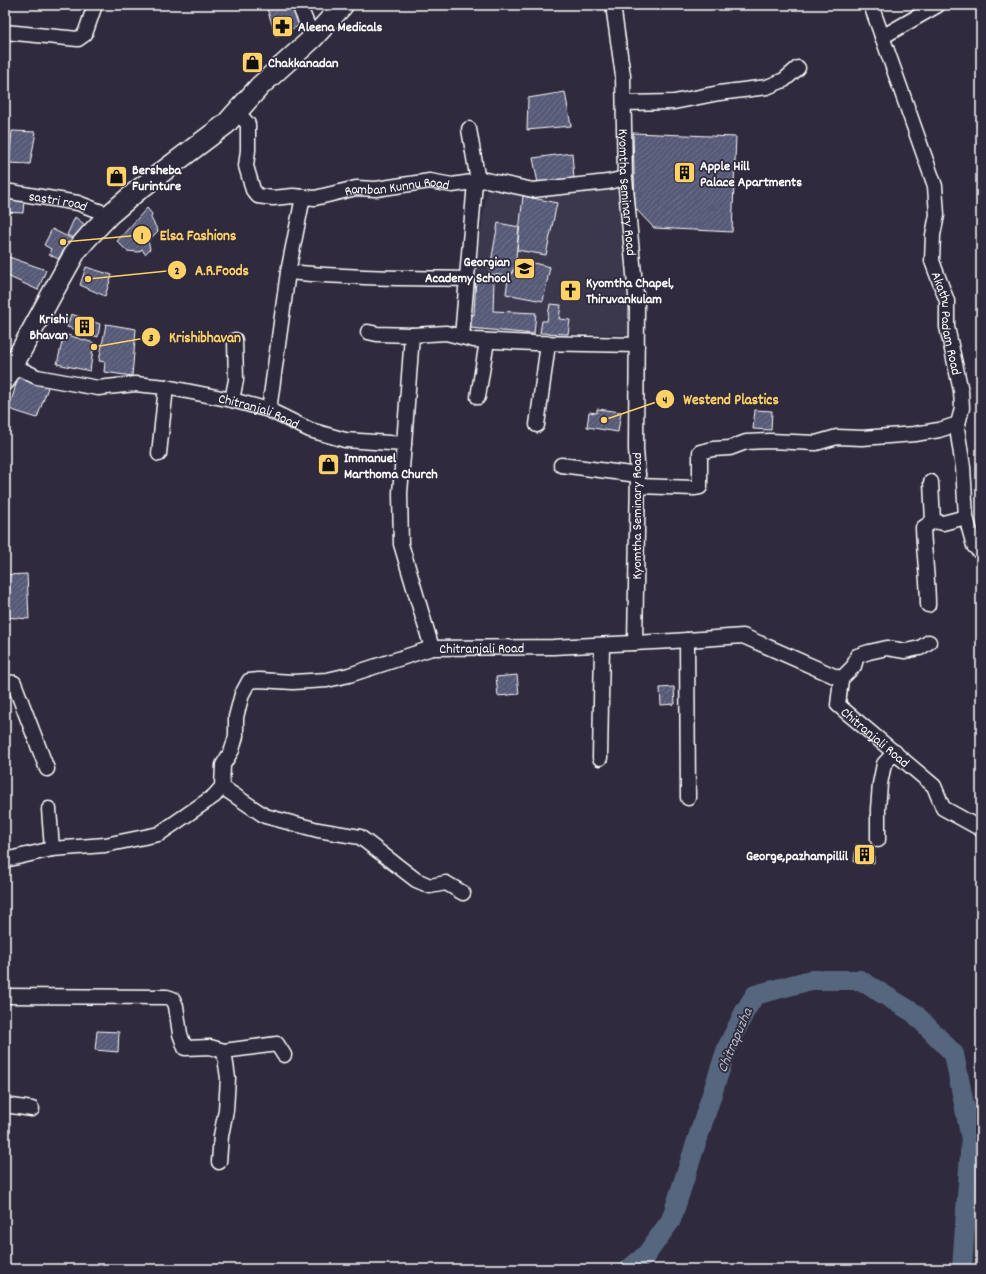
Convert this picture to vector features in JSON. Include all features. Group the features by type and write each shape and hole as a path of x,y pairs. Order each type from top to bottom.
{"highway":[{"path":"9,373 76,251 88,236 109,215 137,191 211,136 237,112 260,86 313,38 343,5"}],"street":[{"path":"5,32 78,39 85,34 95,5"},
{"path":"299,5 313,38"},
{"name":"Kyomtha Seminary Road","path":"613,5 623,76 625,178 637,306 636,449 638,480 635,643"},
{"name":"Akathu Padam Road","path":"871,5 935,186 937,215 933,235 932,261 947,301 947,327 961,391 962,408 957,428 963,467 966,517 974,546 981,553"},
{"path":"882,37 938,5"},
{"path":"624,102 674,102 719,93 767,86 784,80 798,68"},
{"name":"Ramban Kunnu Road","path":"237,112 248,124 248,150 246,166 253,190 258,196 273,198 293,196 314,198 356,188 376,189 430,181 452,185 486,180 533,190 608,182 625,178"},
{"path":"462,337 476,181 469,129"},
{"name":"sastri road","path":"5,191 78,203 109,215"},
{"path":"269,410 288,272 303,197"},
{"path":"288,272 373,278 467,279"},
{"path":"368,332 377,334 412,335 446,333 474,340 548,344 637,345"},
{"path":"404,444 412,335"},
{"path":"232,400 236,380 235,340"},
{"path":"478,397 487,341"},
{"path":"537,425 548,344"},
{"name":"Chitranjali Road","path":"9,373 37,376 98,388 135,384 166,387 232,400 269,410 310,430 345,440 404,444 400,493 401,544 432,648 553,647 743,636 841,679 838,705 934,786 943,808 981,829"},
{"path":"159,454 166,387"},
{"path":"561,465 688,488 700,487 700,452 713,448 730,448 746,442 770,441 816,443 837,437 862,438 915,434 938,430 958,424"},
{"path":"931,482 933,522"},
{"path":"928,605 928,578 925,564 923,528 933,522 943,523 966,517"},
{"path":"686,640 688,798"},
{"path":"841,679 854,666 857,656 887,648 905,651 920,648 929,642"},
{"path":"600,758 602,645"},
{"path":"5,860 52,849 105,845 159,834 214,796 222,787 223,766 232,750 236,736 236,718 242,694 249,681 259,680 293,682 327,680 349,675 432,648"},
{"path":"5,682 14,683 47,769"},
{"path":"878,840 880,784 884,764 895,752"},
{"path":"222,787 265,816 318,830 360,836 416,880 430,886 446,883 463,893"},
{"path":"49,809 52,849"},
{"path":"5,996 173,999 176,1006 180,1034 185,1048 210,1047 224,1050 277,1044 284,1055"},
{"path":"219,1162 221,1136 226,1110 228,1078 224,1050"},
{"path":"5,1105 32,1109"}],"shaded area":[{"path":"622,182 631,335 466,331 488,183 528,193"}],"building":[{"path":"274,5 296,5 303,24 276,36 267,9 275,8"},
{"path":"565,92 571,126 527,130 528,98"},
{"path":"12,131 36,132 30,164 9,163"},
{"name":"Apple Hill Palace Apartments","path":"633,133 736,137 732,232 654,228 635,208"},
{"path":"572,153 574,179 538,183 533,158"},
{"path":"523,196 557,203 546,255 517,250"},
{"path":"7,198 24,200 23,213 5,212"},
{"path":"147,208 152,214 151,218 158,231 148,241 150,249 145,254 142,249 139,252 127,251 117,241"},
{"path":"75,217 85,225 73,238 67,235"},
{"path":"498,223 519,227 515,267 509,276 489,274"},
{"path":"52,229 72,239 58,259 49,254 51,249 44,245"},
{"path":"9,257 46,270 38,290 5,275 5,265"},
{"path":"517,259 550,267 543,301 506,294 508,279 516,267"},
{"path":"86,267 112,275 105,296 80,285"},
{"path":"476,278 486,280 494,279 493,311 536,313 534,334 470,328 472,315 474,315"},
{"path":"550,304 561,305 559,319 570,320 568,334 540,333 542,321 547,321"},
{"name":"Krishi Bhavan","path":"71,314 100,324 98,337 67,327"},
{"path":"106,324 136,329 132,376 104,372 105,362 99,361"},
{"path":"64,334 94,343 90,371 57,364"},
{"path":"19,374 50,382 37,418 9,409"},
{"path":"597,409 621,412 618,432 587,427 589,412 597,413"},
{"path":"755,410 772,411 771,430 753,429"},
{"path":"5,506 8,506 5,523"},
{"path":"27,574 29,619 5,617 5,575"},
{"path":"517,675 519,694 498,696 496,677"},
{"path":"674,687 675,704 661,705 660,688"},
{"name":"George,pazhampillil","path":"856,845 874,848 874,863 865,864 854,862"},
{"path":"97,1031 119,1032 118,1052 95,1050"}],"waterway":[{"name":"Chitrapuzha","path":"629,1269 646,1255 671,1220 727,1048 745,1011 755,995 811,980 860,980 914,1013 954,1054 971,1139 962,1269"}],"place":[{"name":"Aleena Medicals","path":"282,26"},
{"name":"Chakkanadan","path":"253,62"},
{"name":"Apple Hill Palace Apartments","path":"684,173"},
{"name":"Bersheba Furinture","path":"116,177"},
{"name":"Elsa Fashions","path":"63,242"},
{"name":"Georgian Academy School","path":"525,269"},
{"name":"A.R.Foods","path":"88,279"},
{"name":"Kyomtha Chapel, Thiruvankulam","path":"570,290"},
{"name":"Krishi Bhavan","path":"84,326"},
{"name":"Krishibhavan","path":"94,347"},
{"name":"Westend Plastics","path":"604,420"},
{"name":"Immanuel Marthoma Church","path":"329,465"},
{"name":"George,pazhampillil","path":"864,855"}]}
